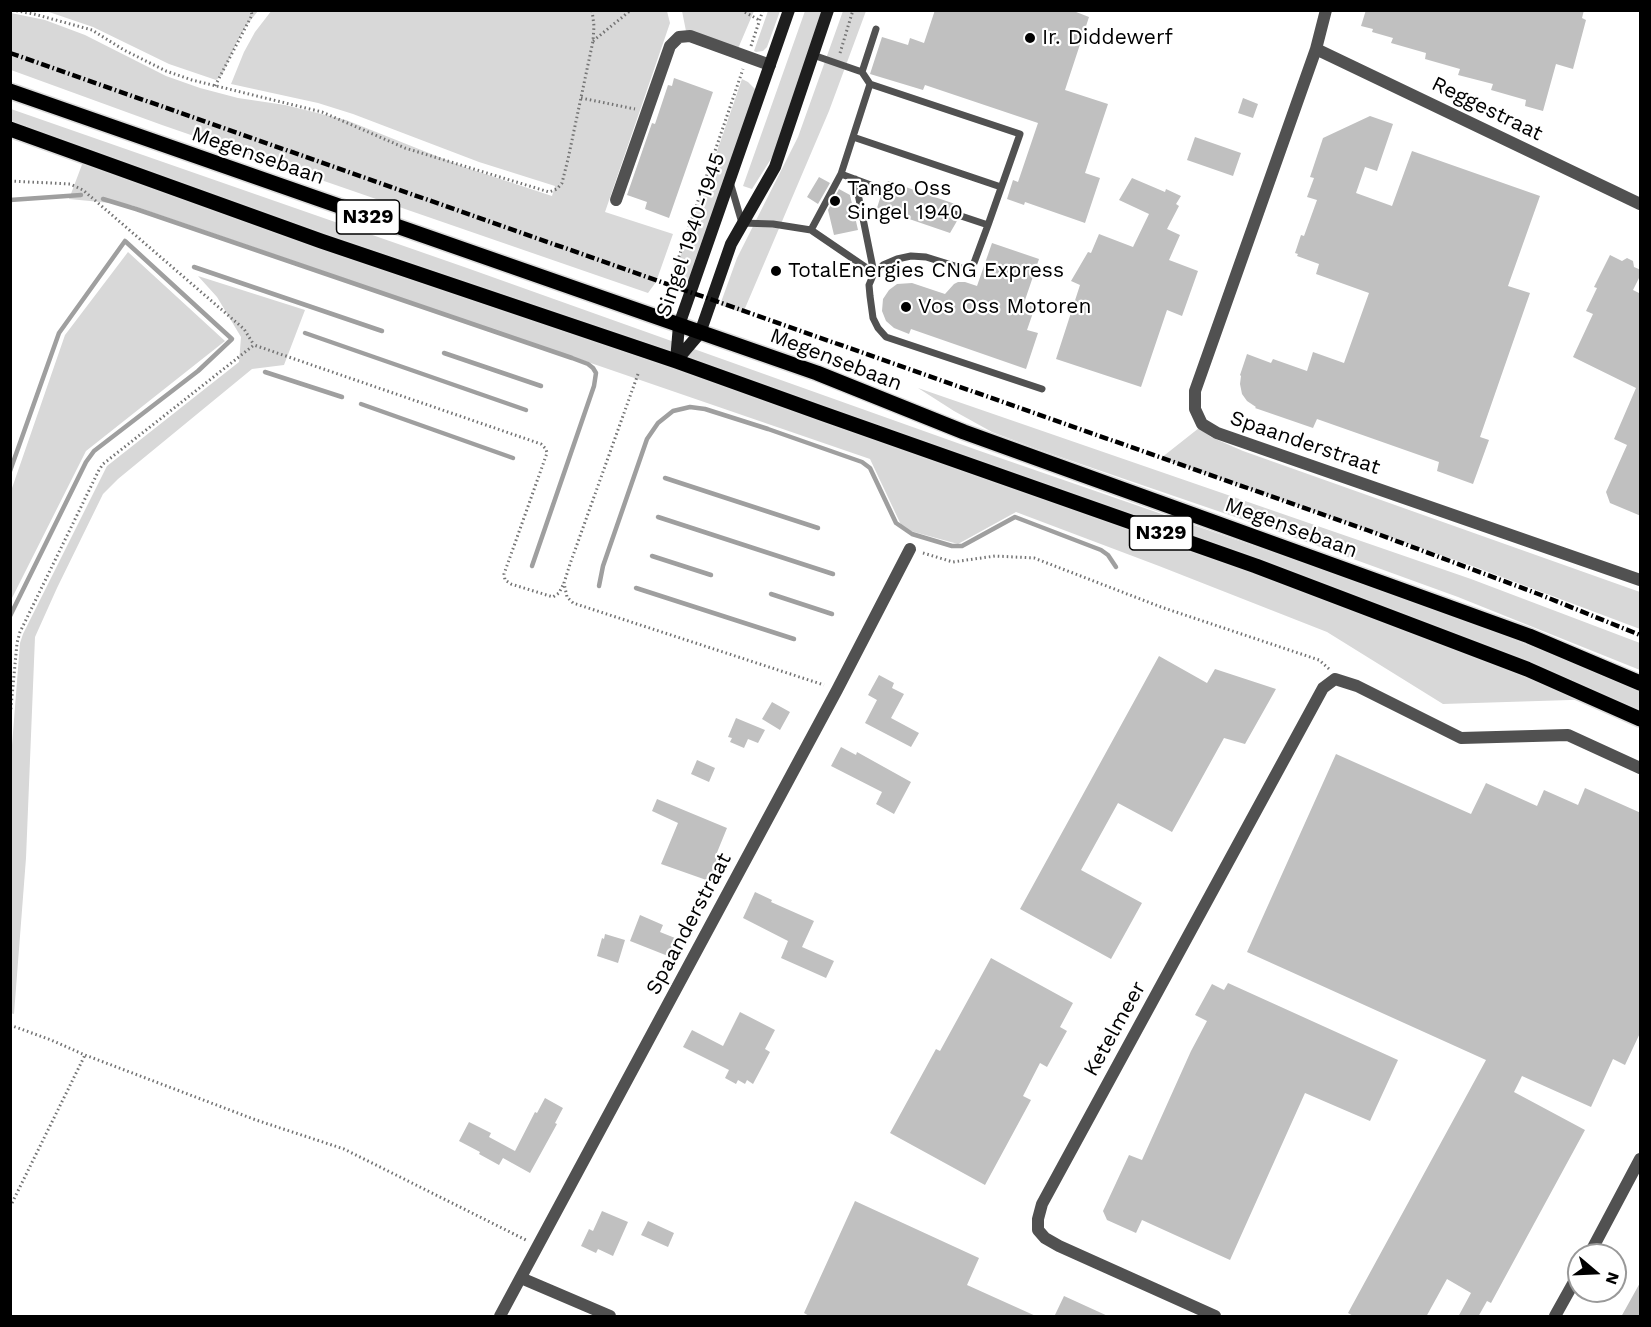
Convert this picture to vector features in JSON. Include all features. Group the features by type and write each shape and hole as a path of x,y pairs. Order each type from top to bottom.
{"main road":[{"name":"Singel 1940-1945","path":"676,361 679,325 789,10"},
{"name":"Singel 1940-1945","path":"676,361 700,333 731,244 774,167 828,10"},
{"name":"Megensebaan","path":"10,91 817,373 964,432 1529,636 1641,683"},
{"name":"N329","path":"10,129 321,241 676,361 1256,566 1527,669 1641,719"}],"street":[{"name":"Spaanderstraat","path":"1326,10 1316,49 1195,391 1194,409 1202,424 1217,434 1641,580"},
{"path":"616,200 670,46 679,37 690,36 771,65"},
{"name":"Reggestraat","path":"1316,49 1641,204"},
{"name":"Spaanderstraat","path":"500,1317 837,690 910,549"},
{"path":"1335,679 1358,686 1461,738 1569,735 1641,768"},
{"name":"Ketelmeer","path":"1215,1317 1059,1246 1045,1238 1038,1230 1038,1220 1042,1204 1323,688 1335,679"},
{"path":"1596,1243 1641,1159"},
{"path":"522,1278 610,1317"},
{"path":"1555,1317 1567,1295"}],"lane":[{"path":"862,72 876,29"},
{"path":"813,55 862,72 870,84 1020,134 971,271 926,257 911,256 883,265 874,273 869,285 873,318 886,337 1041,389"},
{"path":"811,230 841,174 870,84"},
{"path":"853,137 1001,187"},
{"path":"841,174 884,190"},
{"path":"855,179 874,273"},
{"path":"729,182 742,223 773,224 811,230 874,273"},
{"path":"955,214 988,225"}],"path":[{"path":"12,10 92,30 124,50 166,71 192,80 322,112 405,148 549,192 557,189 562,183 593,40 592,10"},
{"path":"593,40 631,10"},
{"path":"741,10 759,20"},
{"name":"Singel 1940-1945","path":"673,274 763,10"},
{"path":"836,63 854,10"},
{"path":"215,86 253,12"},
{"path":"581,99 647,112"},
{"path":"10,181 70,184 83,190 244,329 254,345 541,444 547,453 504,574 505,580 511,584 553,597 559,593 564,583 638,374"},
{"path":"10,718 20,632 99,471 104,464 254,345"},
{"path":"910,549 953,562 995,556 1034,558 1161,608 1319,660 1327,666 1335,679"},
{"path":"564,583 567,597 573,603 837,690"},
{"path":"10,1025 256,1119 344,1149 538,1246"},
{"path":"10,1207 85,1055"}],"shaded area":[{"path":"272,10 667,11 670,23 605,212 673,234 656,282 648,293 162,125 11,70 11,13 45,20 85,35 166,76 200,88 346,120 464,167 552,196 555,186 479,162 353,114 318,103 231,84 255,32"},
{"path":"46,11 258,11 237,42 222,75 216,80 169,64 93,27"},
{"path":"682,11 754,11 734,58 688,41"},
{"path":"768,11 780,11 767,47 763,51 756,52 754,51"},
{"path":"805,11 827,11 789,123 771,159 752,189 743,186"},
{"path":"843,11 866,11 829,111 743,313 720,305 737,258 798,137"},
{"path":"742,79 757,91 685,293 670,287"},
{"path":"11,109 467,268 977,450 1433,608 1640,689 1640,715 1602,699 1443,704 1327,632 1016,512 958,544 903,529 870,459 131,205 69,199 86,154 11,128"},
{"path":"128,252 225,341 86,451 11,600 11,491 65,335"},
{"path":"198,276 305,310 284,365 252,369 118,479 103,494 35,637 26,858 14,1014 10,1013 10,771 20,643 107,466 239,362 241,337 217,297"},
{"path":"918,388 1471,579 1640,643 1640,670 1458,597 992,432"},
{"path":"1199,428 1211,437 1243,451 1640,592 1640,629 1475,567 1161,458"}],"building":[{"path":"935,10 1071,10 1089,17 1065,90 1108,104 1085,173 1100,178 1085,223 1025,202 1024,205 1007,199 1013,180 1018,182 1038,123 925,85 923,90 870,74 882,37 908,45 910,38 924,43"},
{"path":"1366,10 1584,10 1582,18 1586,20 1573,69 1556,64 1543,111 1525,106 1526,100 1491,90 1493,84 1458,75 1460,69 1425,59 1426,53 1391,43 1393,38 1361,26"},
{"path":"674,78 713,92 669,218 645,209 647,202 627,195 652,123 655,124 668,85 672,86"},
{"path":"1243,98 1258,104 1253,118 1238,113"},
{"path":"1370,116 1393,124 1377,171 1365,167 1356,193 1392,206 1412,151 1540,196 1508,286 1530,293 1480,437 1489,440 1473,484 1437,471 1439,462 1317,419 1313,428 1255,408 1242,394 1240,375 1247,354 1271,363 1273,359 1307,371 1313,352 1344,363 1369,293 1316,274 1319,264 1297,256 1298,254 1295,253 1317,200 1307,197 1314,178 1310,177 1323,138"},
{"path":"1195,137 1241,153 1233,176 1187,160"},
{"path":"819,177 830,183 818,204 807,197"},
{"path":"1132,178 1181,196 1176,204 1179,206 1167,229 1180,235 1169,260 1198,271 1182,316 1167,310 1141,387 1056,359 1080,285 1071,281 1088,252 1091,253 1099,234 1133,247 1149,214 1119,200"},
{"path":"888,181 958,205 950,213 951,218 957,221 950,233 877,208 881,195 889,192 886,185"},
{"path":"839,189 850,195 858,230 834,235 828,210"},
{"path":"992,243 1039,259 1024,303 1035,307 1027,330 1038,333 1026,369 911,329 909,334 894,328 886,321 882,311 883,299 897,284 912,283 945,294 958,282 977,286"},
{"path":"1610,255 1622,261 1627,258 1633,261 1634,267 1641,270 1633,290 1641,294 1641,516 1610,503 1606,492 1627,445 1614,439 1636,388 1573,357 1593,314 1586,311 1597,288 1594,287"},
{"path":"1159,656 1207,683 1215,669 1276,689 1245,744 1224,738 1172,832 1118,803 1081,870 1142,903 1111,959 1020,909"},
{"path":"879,675 894,683 892,688 904,694 891,718 919,733 911,747 865,723 877,700 868,695"},
{"path":"772,702 790,712 780,730 762,719"},
{"path":"736,718 765,730 758,743 748,739 744,748 730,742 732,738 728,737"},
{"path":"841,747 856,755 857,752 911,782 894,814 876,804 882,792 831,766"},
{"path":"1336,754 1471,814 1486,783 1537,806 1544,790 1578,805 1585,788 1641,813 1641,1031 1625,1065 1613,1059 1591,1107 1522,1076 1514,1092 1585,1130 1491,1303 1487,1301 1478,1317 1458,1317 1471,1293 1447,1279 1426,1317 1355,1317 1348,1313 1486,1060 1247,952"},
{"path":"697,760 715,768 709,782 691,774"},
{"path":"657,799 727,828 716,855 723,858 712,882 661,864 678,823 652,811"},
{"path":"755,892 772,900 771,902 814,921 802,947 834,961 826,978 781,958 788,941 743,918"},
{"path":"640,915 663,925 660,932 675,938 668,956 630,941"},
{"path":"605,934 625,940 618,963 597,956"},
{"path":"991,958 1073,1003 1060,1027 1067,1031 1047,1067 1040,1063 1023,1096 1031,1100 985,1185 890,1133 936,1049 940,1051"},
{"path":"1228,983 1398,1060 1370,1121 1305,1093 1230,1260 1142,1220 1136,1233 1107,1220 1103,1211 1129,1155 1142,1160 1207,1021 1195,1015 1212,984 1224,990"},
{"path":"740,1012 775,1030 765,1049 770,1052 753,1084 747,1080 745,1084 738,1080 736,1084 725,1078 729,1070 683,1047 692,1030 723,1046"},
{"path":"545,1098 563,1108 555,1123 557,1124 530,1173 503,1158 499,1165 459,1141 469,1122 491,1133 489,1137 515,1151 535,1112 537,1113"},
{"path":"855,1201 979,1258 967,1285 1038,1317 811,1317 804,1313"},
{"path":"602,1211 628,1222 613,1256 598,1249 596,1253 581,1246 589,1229 593,1231"},
{"path":"648,1221 674,1233 668,1247 641,1235"},
{"path":"1641,1281 1641,1317 1621,1317"},
{"path":"1064,1296 1110,1317 1054,1317"}],"waterway":[{"path":"10,200 81,195"},
{"path":"103,199 572,358 593,368 596,373 594,386 532,566"},
{"path":"10,471 59,333 125,241 232,339 198,371 94,451 86,462 10,616"},
{"path":"194,267 382,331"},
{"path":"305,333 526,410"},
{"path":"444,353 541,386"},
{"path":"265,372 342,397"},
{"path":"361,404 513,458"},
{"path":"599,586 603,566 647,439 658,423 673,411 690,407 705,409 768,429 862,462 870,468 896,523 912,534 952,546 962,546 1015,517 1101,550 1108,555 1116,567"},
{"path":"665,478 818,528"},
{"path":"658,517 833,574"},
{"path":"652,556 711,575"},
{"path":"636,588 794,639"},
{"path":"771,594 832,614"}],"railway":[{"path":"10,53 1367,530 1640,635"}],"place":[{"name":"Ir. Diddewerf","path":"1030,38"},
{"name":"Tango Oss Singel 1940","path":"835,201"},
{"name":"TotalEnergies CNG Express","path":"776,271"},
{"name":"Vos Oss Motoren","path":"906,307"}]}
